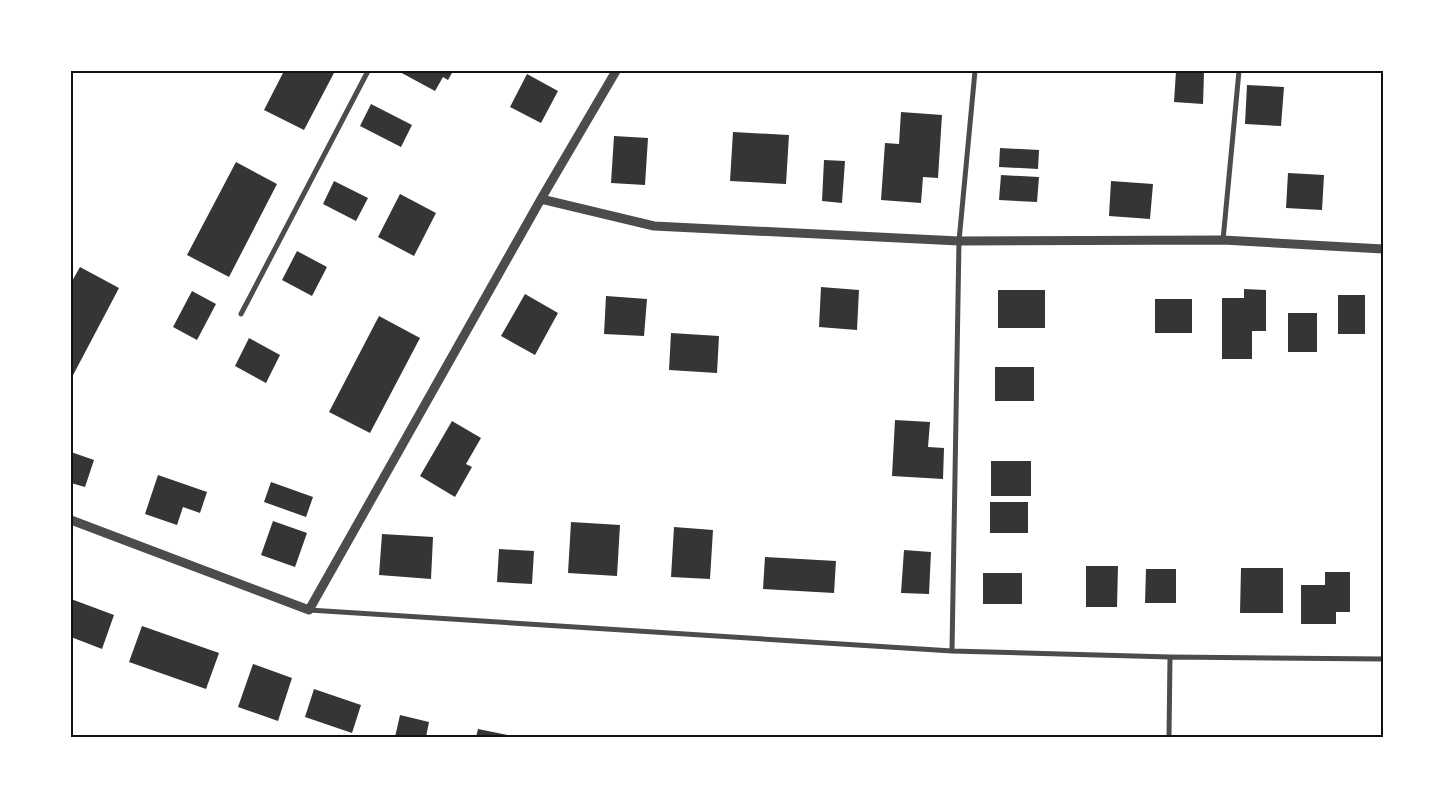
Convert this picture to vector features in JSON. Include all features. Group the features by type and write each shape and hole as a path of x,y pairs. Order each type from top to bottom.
{"street":[{"path":"241,314 368,71"},
{"path":"309,610 541,199 616,71"},
{"path":"952,651 959,241 975,71"},
{"path":"1223,240 1239,71"},
{"path":"541,199 654,226 959,241 1223,240 1383,249"},
{"path":"71,520 309,610 952,651 1170,657 1383,659"},
{"path":"1168,737 1170,657"}],"building":[{"path":"284,71 335,71 304,130 264,110"},
{"path":"398,71 453,71 448,80 443,77 435,91"},
{"path":"1176,71 1204,73 1203,104 1174,102"},
{"path":"527,74 558,91 541,123 510,107"},
{"path":"1247,85 1284,87 1281,126 1245,124"},
{"path":"371,104 412,125 401,147 360,126"},
{"path":"901,112 942,115 938,178 923,177 921,203 881,200 885,143 899,144"},
{"path":"733,132 789,135 786,184 730,181"},
{"path":"614,136 648,138 645,185 611,183"},
{"path":"1000,148 1039,150 1038,169 999,167"},
{"path":"824,160 845,161 842,203 822,201"},
{"path":"236,162 277,184 229,277 187,255"},
{"path":"1288,173 1324,175 1322,210 1286,208"},
{"path":"1001,175 1039,177 1037,202 999,200"},
{"path":"334,181 368,198 356,221 323,204"},
{"path":"1111,181 1153,184 1150,219 1109,216"},
{"path":"400,194 436,213 414,256 378,237"},
{"path":"297,251 327,267 312,296 282,280"},
{"path":"80,267 119,288 71,379 71,283"},
{"path":"821,287 859,290 857,330 819,327"},
{"path":"1244,289 1266,290 1266,331 1252,331 1252,359 1222,359 1222,298 1244,298"},
{"path":"998,290 1045,290 1045,328 998,328"},
{"path":"192,291 216,304 197,340 173,327"},
{"path":"525,294 558,313 535,355 501,336"},
{"path":"1338,295 1365,295 1365,334 1338,334"},
{"path":"606,296 647,299 644,336 604,334"},
{"path":"1155,299 1192,299 1192,333 1155,333"},
{"path":"1288,313 1317,313 1317,352 1288,352"},
{"path":"379,316 420,338 370,433 329,412"},
{"path":"671,333 719,336 717,373 669,370"},
{"path":"249,338 280,355 266,383 235,366"},
{"path":"995,367 1034,367 1034,401 995,401"},
{"path":"895,420 930,422 928,447 944,448 943,479 892,476"},
{"path":"452,421 481,438 466,464 472,467 455,497 420,476"},
{"path":"71,452 94,460 85,487 71,483"},
{"path":"991,461 1031,461 1031,496 991,496"},
{"path":"158,475 207,492 200,513 183,507 177,525 145,514"},
{"path":"271,482 313,497 306,517 264,502"},
{"path":"990,502 1028,502 1028,533 990,533"},
{"path":"273,521 307,533 295,567 261,555"},
{"path":"571,522 620,525 617,576 568,573"},
{"path":"674,527 713,530 710,579 671,577"},
{"path":"382,534 433,537 431,579 379,575"},
{"path":"499,549 534,551 532,584 497,582"},
{"path":"904,550 931,552 929,594 901,593"},
{"path":"765,557 836,561 834,593 763,589"},
{"path":"1086,566 1118,566 1117,607 1086,607"},
{"path":"1241,568 1283,568 1283,613 1240,613"},
{"path":"1146,569 1176,569 1176,603 1145,603"},
{"path":"1325,572 1350,572 1350,612 1336,612 1336,624 1301,624 1301,585 1325,585"},
{"path":"983,573 1022,573 1022,604 983,604"},
{"path":"71,599 114,615 102,649 71,637"},
{"path":"142,626 219,653 206,689 129,662"},
{"path":"253,664 292,678 278,721 238,707"},
{"path":"314,689 361,705 352,733 305,717"},
{"path":"400,715 429,722 426,737 395,737"},
{"path":"478,729 512,736 512,737 476,737"}]}
